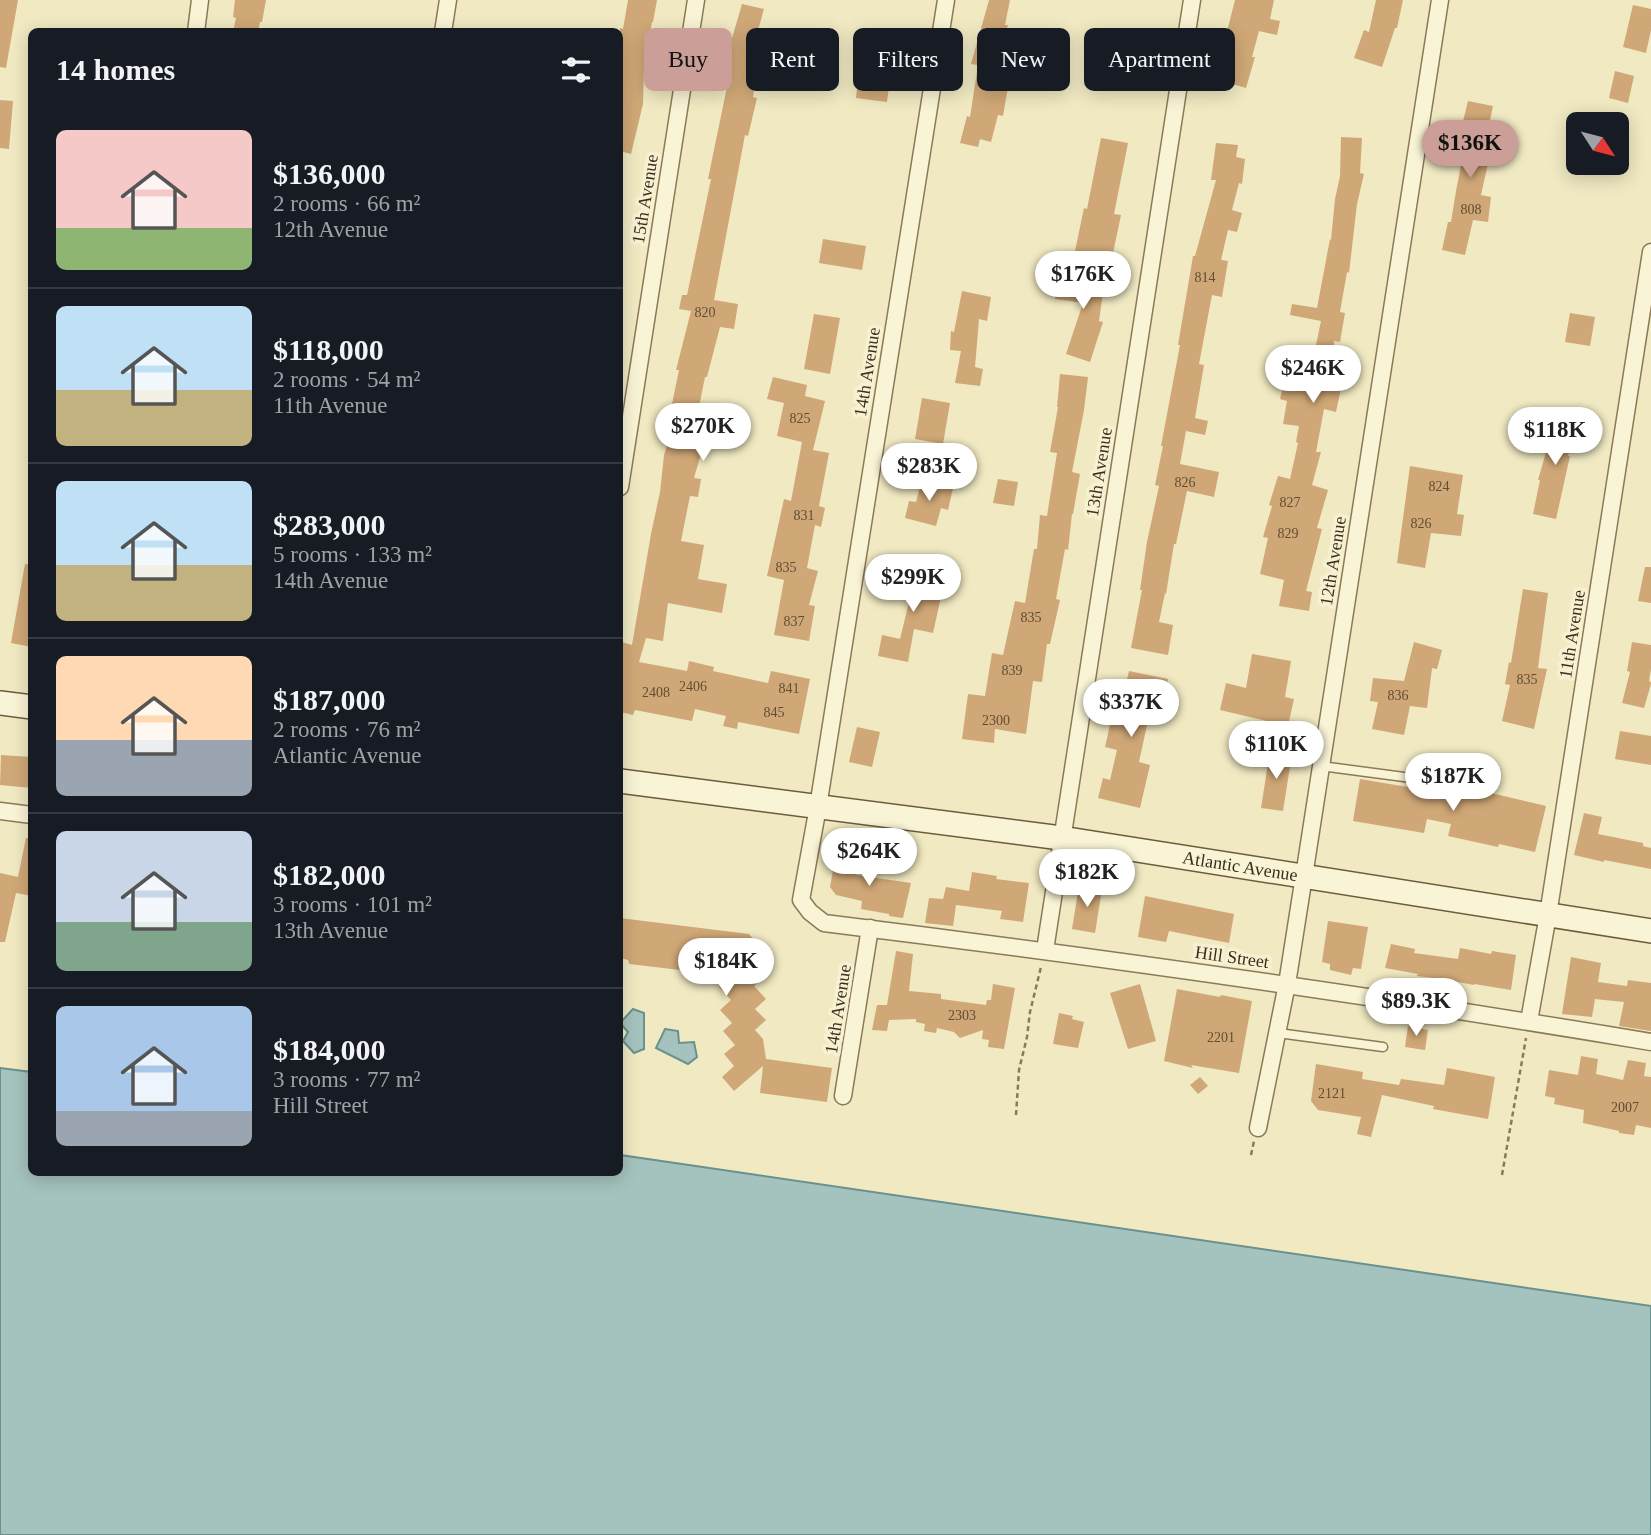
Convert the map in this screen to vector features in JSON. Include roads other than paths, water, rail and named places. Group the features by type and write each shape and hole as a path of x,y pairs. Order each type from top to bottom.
{"main road":[{"path":"0,703 28,706"},
{"name":"Atlantic Avenue","path":"623,782 1061,838 1651,931"}],"street":[{"path":"196,28 200,0"},
{"path":"444,28 448,0"},
{"name":"15th Avenue","path":"623,468 696,0"},
{"name":"14th Avenue","path":"810,912 801,900 946,0"},
{"name":"13th Avenue","path":"1045,950 1192,0"},
{"name":"12th Avenue","path":"1258,1128 1287,984 1440,0"},
{"name":"11th Avenue","path":"1529,1021 1548,915 1651,252"},
{"path":"0,811 28,814"},
{"name":"Hill Street","path":"810,912 824,923 1287,984 1651,1042"},
{"name":"14th Avenue","path":"843,1096 870,928"}],"lane":[{"path":"1321,766 1419,779"},
{"path":"1278,1033 1383,1047"}],"water":[{"path":"633,1009 644,1013 644,1049 634,1053 623,1041 628,1032 623,1026 623,1020"},
{"path":"665,1029 678,1031 679,1043 694,1042 697,1057 688,1064 656,1048"},
{"path":"0,1068 28,1072 28,1176 623,1176 623,1155 1651,1306 1651,1535 0,1535"}]}
